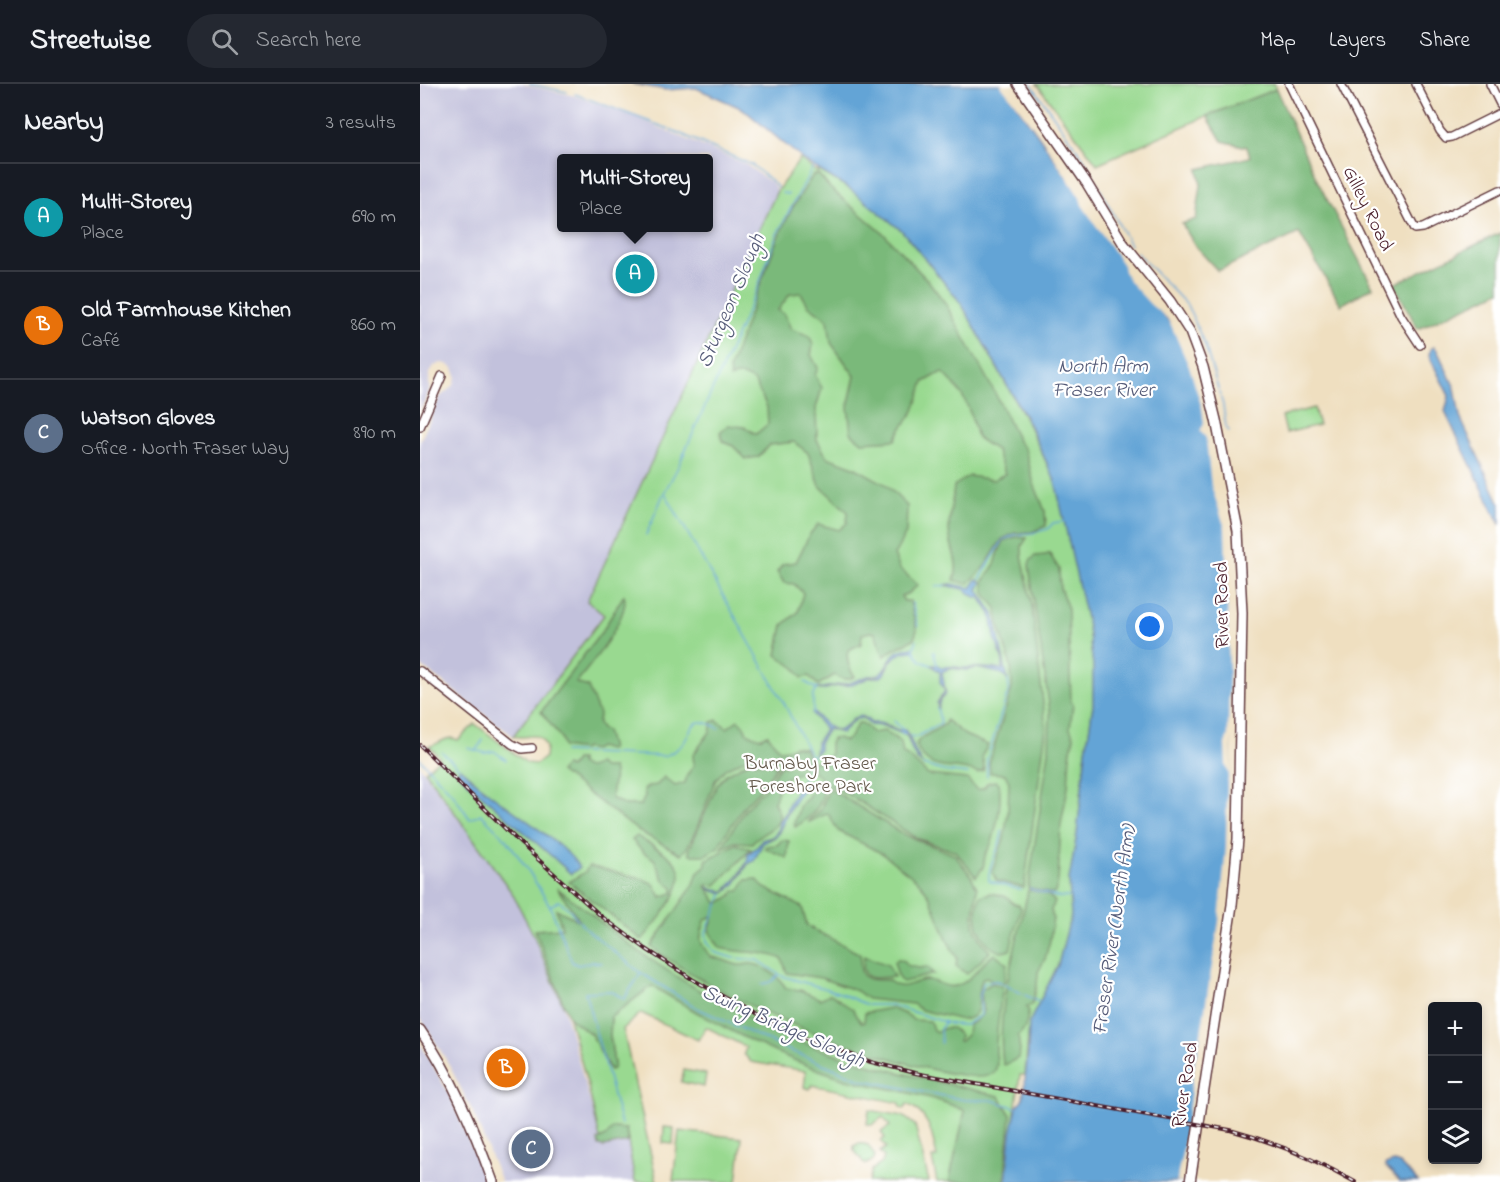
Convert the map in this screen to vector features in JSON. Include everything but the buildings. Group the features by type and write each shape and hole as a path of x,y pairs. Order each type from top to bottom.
{"street":[{"name":"River Road","path":"1018,84 1086,182 1123,243 1170,301 1190,332 1203,367 1216,420 1238,531 1242,604 1238,839 1232,905 1190,1182"},
{"name":"Gilley Road","path":"1288,84 1401,316 1420,345"},
{"path":"1341,84 1415,229 1422,228 1500,190"},
{"path":"1416,84 1440,132 1446,138 1500,113"},
{"path":"1490,84 1500,104"},
{"path":"420,427 442,376"},
{"path":"420,671 512,744 522,749 532,748"},
{"path":"420,1030 455,1090 476,1136 493,1182"}],"shaded area":[{"path":"420,84 522,84 575,96 637,118 745,164 773,184 777,191 587,600 604,614 513,736 420,665 420,442 440,397 454,385 456,376 453,368 441,363 434,366 429,373 429,391 420,411"},
{"path":"420,766 512,893 534,936 563,1006 603,1147 628,1142 635,1182 501,1182 473,1112 447,1061 420,1017"},
{"path":"420,1043 451,1098 486,1182 420,1182"}],"green space":[{"path":"1037,84 1274,84 1276,89 1097,164"},
{"path":"1276,89 1317,180 1373,287 1341,305 1299,233 1218,271 1196,247 1182,224 1196,219 1201,185 1198,169 1250,157 1247,147 1222,141 1207,116"},
{"name":"Burnaby Fraser Foreshore Park","path":"800,159 818,173 818,170 850,189 902,231 961,303 1029,426 1055,481 1088,627 1093,665 1093,705 1069,880 1071,915 1058,965 1029,1023 1025,1075 1020,1075 1009,1156 1016,1168 1015,1182 937,1182 932,1158 937,1157 929,1126 915,1108 907,1104 904,1109 900,1107 900,1103 812,1085 810,1089 804,1087 806,1071 751,1062 744,1054 746,1047 706,1027 698,1040 641,1013 623,1029 657,1182 635,1182 626,1129 600,1139 569,1018 591,1034 609,1069 614,1064 610,1036 611,1017 650,987 620,1005 563,1006 534,936 512,893 425,771 440,758 429,746 450,738 458,740 475,724 527,763 536,764 545,757 546,747 539,738 513,736 604,615 587,601 777,191"},
{"path":"813,175 819,175 830,188 885,235 930,283 945,303 996,395 1018,441 1025,449 1034,484 1045,511 1046,526 1032,532 1015,533 1002,539 984,568 968,584 954,580 956,567 949,529 954,486 969,476 993,480 1005,474 996,450 977,438 966,402 950,379 942,372 924,382 914,411 895,440 862,442 851,433 848,407 855,376 831,343 828,320 808,305 801,293 790,294 778,310 784,314 791,329 810,336 813,345 811,355 818,368 815,375 822,388 816,408 817,440 827,457 854,467 885,484 907,506 906,533 894,555 900,569 918,585 909,593 901,596 904,601 910,601 917,630 914,639 884,657 875,633 862,634 861,644 848,650 847,653 855,676 845,679 835,675 818,685 809,676 802,678 795,668 777,655 783,625 798,612 803,593 794,584 784,583 777,572 783,564 796,562 810,534 818,524 839,530 847,523 848,512 820,486 808,453 794,442 770,445 758,457 746,459 733,446 722,441 720,432 728,425 744,427 756,434 768,424 767,407 754,381 740,375 730,378 729,369 778,237"},
{"path":"1500,233 1500,291 1418,329 1394,284"},
{"path":"1314,408 1319,425 1286,433 1282,416"},
{"path":"1015,537 1027,538 1022,546 1022,555 1032,605 1046,729 1024,888 997,881 992,872 1004,838 1009,782 1005,774 990,773 989,763 1012,688 1011,667 996,607 986,595 984,588 984,581 996,562 1004,541"},
{"path":"1049,553 1059,569 1060,588 1068,609 1071,702 1073,704 1070,728 1074,737 1061,824 1058,881 1055,893 1052,894 1028,888 1049,751 1050,712 1029,566 1035,556"},
{"path":"624,595 625,604 616,627 576,683 588,687 599,714 598,724 606,731 611,749 599,747 593,750 585,748 582,750 563,747 561,738 541,712 603,630"},
{"path":"717,720 727,728 738,720 747,733 760,738 767,734 780,750 794,746 805,748 807,756 805,765 749,757 725,769 715,781 697,828 687,848 681,854 640,832 560,772 565,766 570,768 575,760 580,760 580,764 587,768 598,764 603,768 613,768 611,798 624,805 641,805 645,796 644,789 657,785 664,777 675,786 685,783 694,765 693,755 710,732 712,722"},
{"path":"946,720 965,735 988,745 982,756 983,771 977,773 934,765 921,754 916,744 921,738 945,724"},
{"path":"858,723 862,723 873,733 884,731 901,742 903,754 928,775 967,779 977,790 984,788 987,783 995,781 999,783 1000,804 995,832 983,867 976,877 956,852 916,838 826,783 812,770 811,763 821,762 830,755 832,739 838,738 845,741"},
{"path":"750,761 777,765 764,785 744,806 717,848 705,855 692,855 689,853 690,848 717,785 726,774"},
{"path":"780,765 803,768 801,773 788,776 779,786 774,803 779,812 777,824 752,843 735,842 721,848 746,808 766,787"},
{"path":"818,780 823,783 824,790 820,803 812,814 795,827 794,822 799,806 808,797 814,783"},
{"path":"829,788 903,834 955,855 971,876 977,888 975,927 990,952 967,974 956,966 957,958 947,940 930,897 920,883 883,854 838,831 829,815 826,814 809,822 820,811"},
{"path":"637,836 670,858 678,867 680,875 675,895 662,916 642,940 569,882 585,872 589,866 643,879 654,884 661,897 673,893 673,888 664,880 654,859 644,853 632,840"},
{"path":"782,840 789,841 787,858 765,848 777,845"},
{"path":"736,844 751,849 716,885 706,886 718,904 735,891 739,891 746,880 757,879 763,887 802,907 807,926 860,954 861,970 868,979 888,980 899,986 927,980 955,986 969,979 995,954 1007,963 1004,983 992,981 987,977 983,978 975,1015 962,1020 921,1010 913,1004 868,999 857,991 821,978 787,973 782,959 775,956 720,948 709,931 713,916 706,919 701,935 701,943 711,957 738,965 757,965 776,976 786,988 800,990 820,999 830,994 853,1009 862,1023 865,1013 891,1008 913,1020 930,1021 933,1030 937,1032 945,1028 952,1028 960,1035 959,1041 967,1035 968,1025 976,1021 983,1013 981,990 992,983 1003,987 997,1034 996,1070 990,1075 976,1077 935,1070 905,1063 817,1034 731,996 703,981 651,947 694,884 698,872 706,865 706,860"},
{"path":"557,888 629,944 667,970 726,1005 788,1036 865,1063 999,1096 1011,1115 1004,1182 949,1182 965,1111 922,1096 846,1079 796,1061 722,1026 652,986 611,1017 610,1036 614,1064 613,1069 610,1070 591,1034 569,1018 535,930 562,928 556,909 580,921"},
{"path":"1028,890 1043,893 1055,902 1051,910 1053,918 1050,940 1045,959 1038,972 1032,1005 1026,1007 1029,1011 1025,1028 1018,1036 1020,1051 1018,1058 1005,1065 1001,1042 1004,998"},
{"path":"991,893 1008,897 1012,903 1021,908 1010,950 1007,951 1000,952 991,947 982,936 977,923 980,896"},
{"path":"864,956 888,965 894,977 867,976 863,969"},
{"path":"898,959 905,961 906,965 918,968 927,967 934,974 903,982 899,979 894,962"},
{"path":"684,1070 706,1074 704,1087 681,1082"},
{"path":"869,1110 903,1116 915,1125 929,1182 869,1182 872,1170 882,1163 884,1157 880,1152 886,1148 881,1141 885,1138 881,1132 890,1126 883,1117 872,1125 867,1124"},
{"path":"664,1127 674,1128 673,1144 663,1143"},
{"path":"613,1128 626,1129 628,1142 599,1146 598,1140 606,1136"},
{"path":"679,1131 742,1138 737,1182 673,1181"},
{"path":"859,1143 868,1145 875,1156 874,1160 867,1164 864,1163 854,1150 854,1146"}],"water":[{"name":"North Arm Fraser River","path":"632,84 1002,84 1147,295 1179,333 1197,382 1209,432 1214,485 1227,526 1232,581 1230,829 1222,907 1181,1182 1006,1182 1011,1133 1017,1107 1023,1098 1029,1023 1058,965 1071,915 1069,880 1093,705 1093,665 1088,627 1055,481 1030,426 961,303 902,231 850,189 806,162 743,109 696,88 666,90"},
{"path":"1434,347 1455,388 1460,417 1500,504 1500,525 1445,412 1449,396 1429,356 1430,349"},
{"path":"977,579 982,582 978,590 994,614 1008,681 1003,674 977,668 1003,670 991,614 980,597 975,597 964,589 944,585 952,584 971,588"},
{"path":"914,648 913,651 903,652 896,656 881,677 871,677 852,685 816,689 879,675 895,654"},
{"path":"931,665 938,665 942,668 952,667 977,668 967,670 950,668 942,672 946,694 940,700 938,709 937,703 945,691 940,682 940,672"},
{"path":"813,712 827,726 837,731 857,717 861,716 871,723 880,723 898,730 905,730 924,766 915,756 907,736 884,726 870,725 863,718 856,719 841,733 828,729 815,754 816,743 825,729"},
{"path":"460,768 489,793 553,840 579,868 571,874 457,772"},
{"path":"803,779 806,784 790,808 777,836 763,843 754,861 748,864 735,884 724,893 709,889 708,887 724,892 737,878 747,862 748,854 762,840 772,837 777,832 780,821"},
{"path":"1394,1162 1400,1164 1418,1182 1399,1182 1385,1167"}],"pier":[{"path":"1000,84 1006,84 1058,157 1149,294 1182,331 1200,382 1212,432 1217,484 1230,525 1235,581 1234,712 1231,749 1233,833 1223,921 1208,1026 1189,1132 1184,1182 1177,1182 1178,1172 1219,922 1226,847 1229,774 1226,766 1225,744 1228,735 1229,671 1225,528 1211,485 1206,438 1200,431 1204,424 1202,408 1190,369 1171,325 1167,318 1151,305 1130,282 1123,265 1082,205 1080,198 1039,134"}],"waterway":[{"path":"530,84 567,92"},
{"path":"1031,84 1084,159 1130,245"},
{"path":"575,94 672,130 752,165 777,188"},
{"name":"Sturgeon Slough","path":"646,535 758,287 777,234 813,167"},
{"path":"782,193 788,194"},
{"path":"1137,253 1187,305 1205,345 1223,405 1226,427 1229,431"},
{"path":"665,493 785,705 811,757"},
{"path":"980,579 1003,540 1014,535 1048,529 1053,523 1065,521"},
{"path":"936,587 946,585"},
{"path":"912,603 918,627"},
{"path":"913,650 917,640"},
{"path":"913,649 921,661 931,665"},
{"path":"934,652 937,665"},
{"path":"987,776 987,759 1009,689 1008,680"},
{"path":"805,682 817,689"},
{"path":"813,714 813,695 816,690"},
{"path":"910,736 916,737 941,723 937,708"},
{"path":"894,721 903,730"},
{"path":"564,752 664,756 682,744 692,727 698,722 719,728"},
{"path":"476,751 483,740"},
{"path":"468,748 485,753 494,751 506,760"},
{"path":"442,752 459,768"},
{"path":"803,779 810,758 814,754"},
{"path":"420,759 453,794 470,819 481,814 507,840 550,906 572,962 578,965 592,962 602,963"},
{"path":"923,765 943,771 968,774"},
{"path":"1002,830 1000,843 990,868 989,881 1021,890"},
{"path":"1030,889 1057,897 1069,897"},
{"path":"723,893 706,932 707,941 714,952 733,958 758,960 782,976 840,993 867,1005 891,1005 951,1024 965,1025 981,1015 980,995 984,982 997,981 1039,1002"},
{"name":"Swing Bridge Slough","path":"550,906 559,901 584,927 638,971 697,1008 786,1049 863,1080 965,1100 991,1100 1017,1108"},
{"path":"621,1124 585,992 611,991 624,999 641,973"},
{"path":"762,984 771,982 779,975"},
{"path":"941,1043 940,1029 945,1022"}],"railway":[{"path":"420,745 521,844 601,916 692,979 785,1031 871,1062 915,1073 1230,1130 1294,1152 1355,1182"}],"place":[{"name":"Multi-Storey","path":"635,274"},
{"name":"Old Farmhouse Kitchen","path":"506,1068"},
{"name":"Watson Gloves","path":"531,1149"}],"water label":[{"name":"Fraser River (North Arm)","path":"1115,930"}]}
